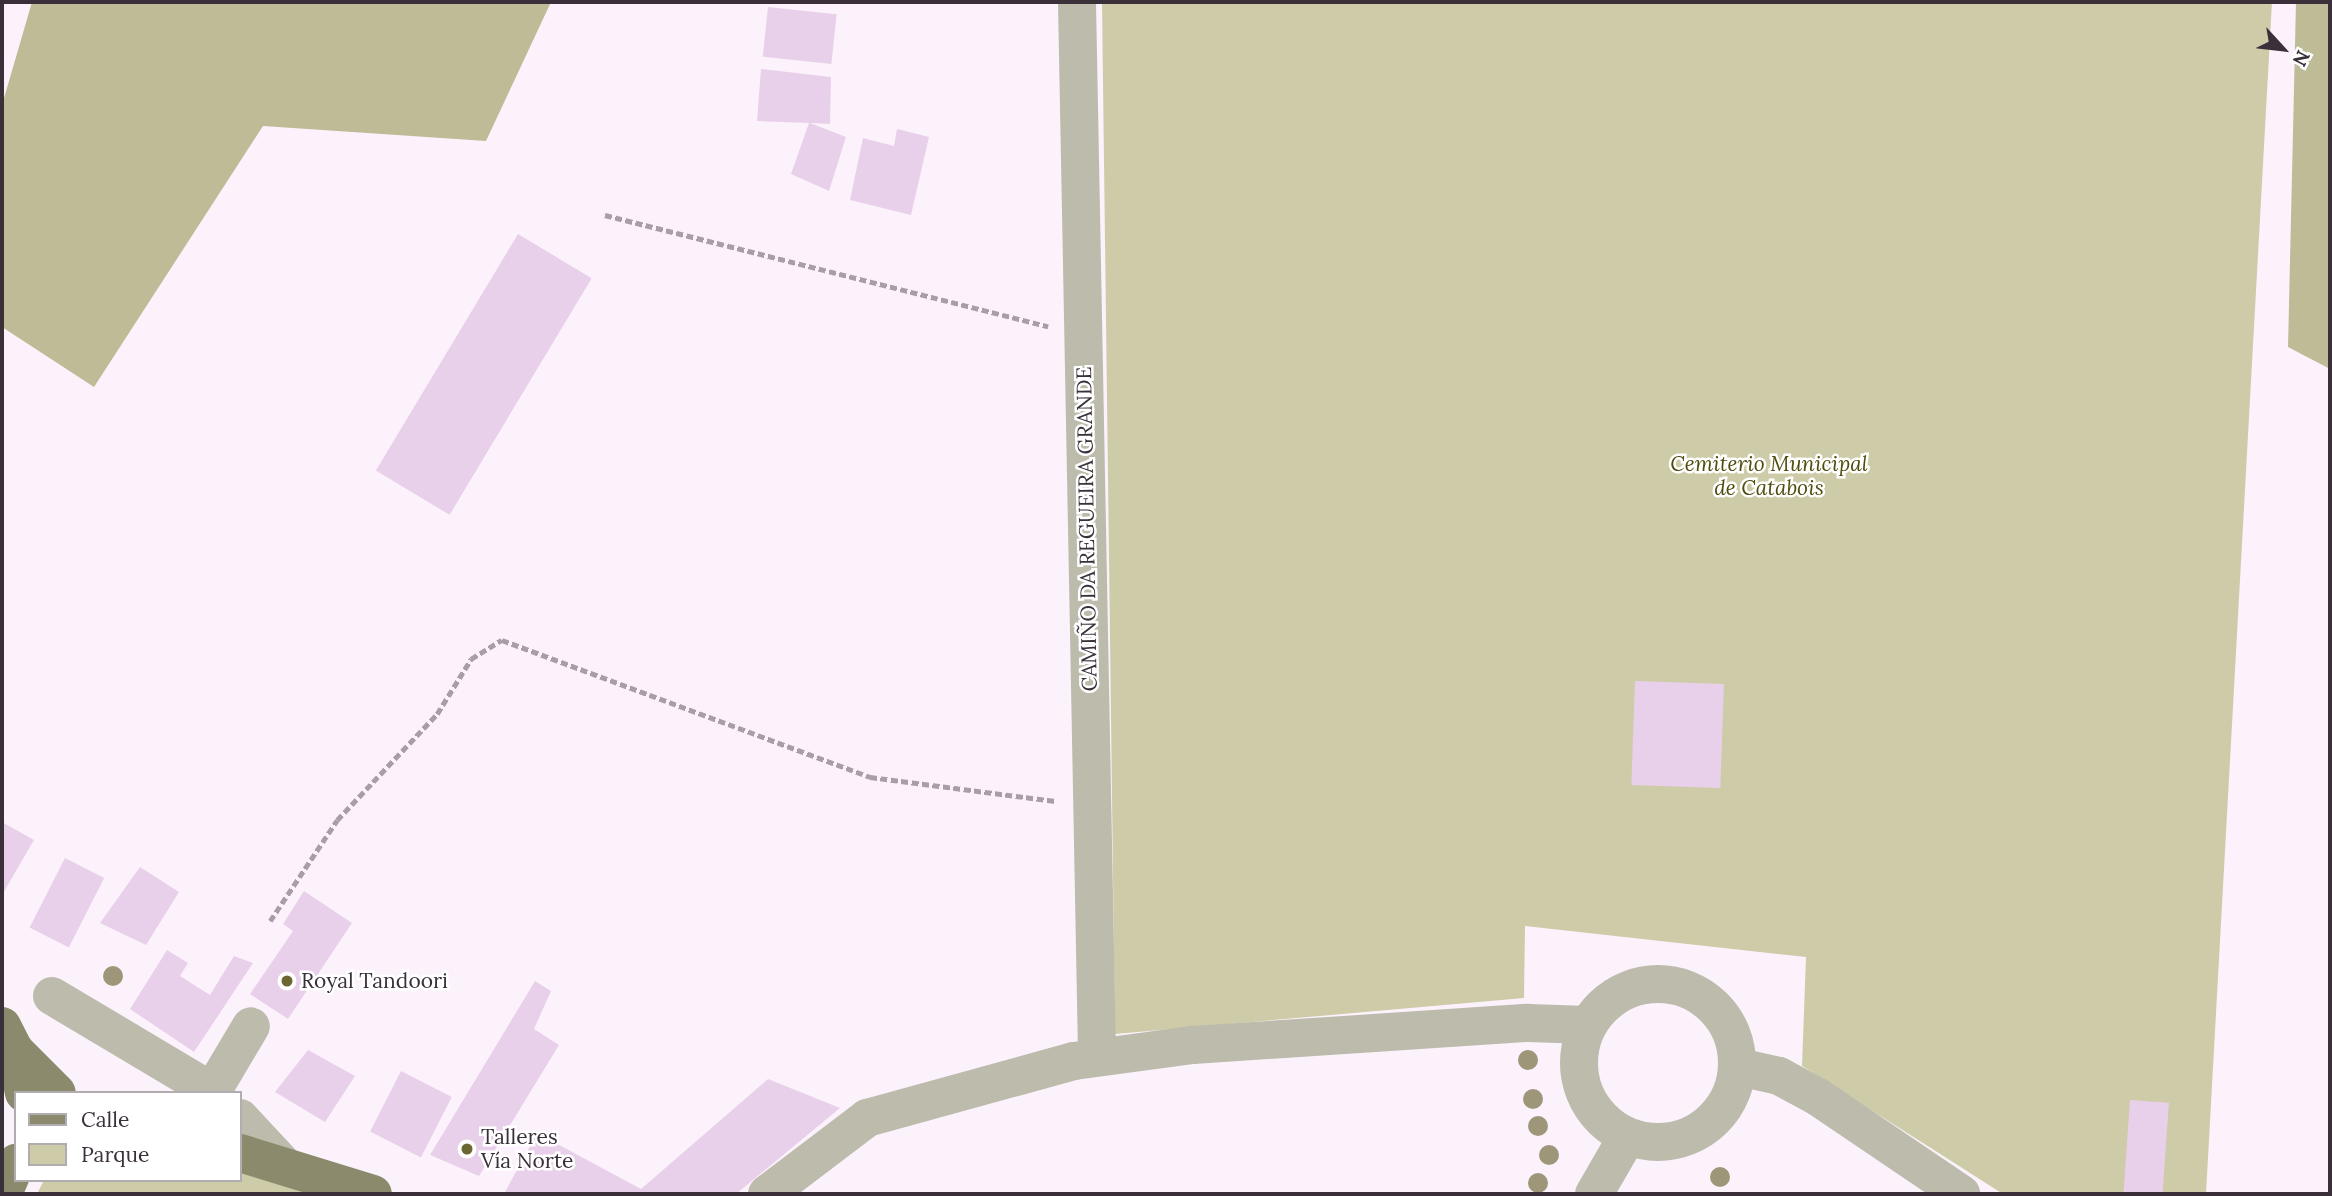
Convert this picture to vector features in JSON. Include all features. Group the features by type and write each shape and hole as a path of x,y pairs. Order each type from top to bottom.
{"main road":[{"path":"8,1039 23,1091"},
{"path":"8,1039 55,1091"},
{"path":"242,1153 282,1163 373,1194"},
{"path":"4,1194 14,1168"}],"street":[{"name":"CAMIÑO DA REGUEIRA GRANDE","path":"1077,2 1097,1057"},
{"path":"1653,983 1680,986 1701,995 1722,1014 1735,1039 1739,1066 1733,1092 1713,1122 1690,1137 1666,1143 1627,1137 1602,1120 1589,1103 1580,1077 1579,1051 1588,1025 1606,1003 1630,988 1653,983"},
{"path":"52,996 214,1091 251,1026"},
{"path":"767,1194 867,1118 1097,1057 1193,1045 1528,1024 1588,1025"},
{"path":"1739,1066 1779,1076 1818,1097 1961,1194"},
{"path":"242,1120 282,1163"},
{"path":"1594,1194 1627,1137"}],"path":[{"path":"605,215 1083,335"},
{"path":"270,921 337,820 438,714 471,659 502,640 870,777 1093,806"}],"green space":[{"name":"Cemiterio Municipal de Catabois","path":"1102,2 2272,2 2206,1194 2003,1194 1802,1066 1806,957 1525,926 1524,998 1115,1034"},
{"path":"242,1167 334,1194 37,1194 43,1182 242,1182"}],"shaded area":[{"path":"32,2 551,2 486,141 263,126 94,387 2,327 2,105"},
{"path":"2296,2 2330,2 2330,369 2288,347"}],"building":[{"path":"768,7 837,14 831,64 763,57"},
{"path":"761,69 831,77 830,124 810,123 846,137 829,191 791,174 809,123 757,121"},
{"path":"897,129 929,137 911,215 850,200 863,138 894,146"},
{"path":"518,234 592,278 450,515 376,471"},
{"path":"1635,681 1724,684 1720,788 1631,785"},
{"path":"2,822 34,840 2,895"},
{"path":"65,858 104,878 69,947 30,927"},
{"path":"140,867 179,892 146,945 100,923"},
{"path":"304,891 352,923 288,1019 250,994 293,931 283,924"},
{"path":"167,950 188,963 180,976 210,995 234,956 253,963 194,1052 130,1009"},
{"path":"535,981 551,991 534,1029 559,1045 479,1176 430,1155"},
{"path":"308,1050 355,1076 325,1122 275,1092"},
{"path":"401,1071 452,1097 421,1157 370,1132"},
{"path":"768,1079 840,1108 736,1194 504,1194 537,1133 641,1189"},
{"path":"2130,1100 2169,1103 2163,1194 2123,1194"}],"place":[{"name":"Royal Tandoori","path":"287,981"},
{"name":"Talleres Vía Norte","path":"467,1149"}]}
